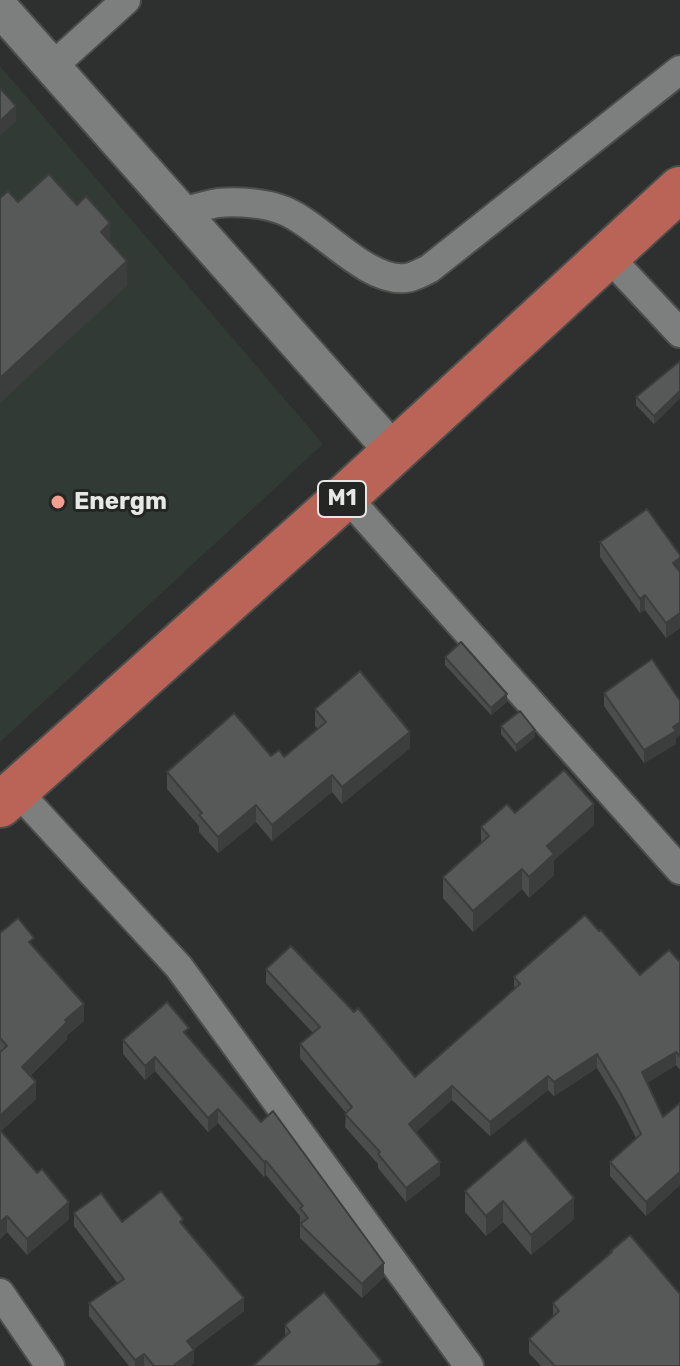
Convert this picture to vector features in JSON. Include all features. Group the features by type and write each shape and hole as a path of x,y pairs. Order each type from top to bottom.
{"highway":[{"name":"M1","path":"8,798 346,496 680,189"}],"street":[{"path":"53,66 126,0"},
{"path":"0,8 394,452"},
{"path":"182,212 218,203 281,209 304,221 365,267 386,276 407,278 429,269 680,70"},
{"path":"607,255 680,333"},
{"path":"346,496 680,870"},
{"path":"8,798 179,967 469,1366"},
{"path":"0,1293 50,1366"}],"shaded area":[{"path":"0,66 323,444 0,742"}],"building":[{"path":"0,88 16,106 0,121"},
{"path":"49,174 77,205 86,196 110,223 101,232 127,261 0,378 0,198 8,191 18,202"},
{"path":"680,361 680,391 654,416 636,397"},
{"path":"647,509 680,555 673,563 680,572 680,613 666,623 645,595 640,599 600,542"},
{"path":"461,642 507,694 491,708 445,657"},
{"path":"652,659 680,701 680,722 673,727 676,731 644,750 604,693"},
{"path":"360,671 410,732 342,787 332,775 272,825 256,805 218,837 167,772 234,713 271,756 279,750 284,757 326,722 315,709"},
{"path":"520,711 535,730 516,745 501,726"},
{"path":"564,770 594,804 547,846 554,854 529,877 522,869 473,911 443,877 489,836 481,827 507,804 515,813"},
{"path":"585,915 640,975 669,950 680,962 680,1056 676,1052 642,1072 663,1117 680,1103 680,1172 646,1202 610,1162 641,1134 597,1054 554,1082 548,1076 490,1122 452,1086 409,1124 440,1162 406,1188 378,1154 380,1152 345,1114 352,1107 300,1044 320,1027 266,969 291,946 354,1012 358,1008 415,1077 520,984 514,977"},
{"path":"18,918 34,938 29,942 84,1004 22,1067 36,1082 0,1116 0,1052 7,1046 0,1038 0,933"},
{"path":"167,1002 189,1028 184,1032 261,1122 273,1111 384,1263 362,1284 300,1224 308,1218 300,1208 303,1206 218,1109 208,1118 155,1057 145,1066 123,1040"},
{"path":"0,1130 37,1173 42,1169 69,1202 27,1239 7,1216 0,1222"},
{"path":"525,1139 574,1198 531,1235 503,1201 486,1216 465,1191"},
{"path":"161,1191 183,1219 180,1222 244,1298 187,1341 194,1350 173,1366 154,1366 144,1354 135,1360 89,1303 124,1279 74,1213 101,1193 122,1222"},
{"path":"630,1235 680,1294 680,1366 555,1366 529,1339 559,1311 553,1303"},
{"path":"324,1292 382,1362 376,1366 253,1366 290,1332 285,1325"}],"place":[{"name":"Energm","path":"58,502"}]}
